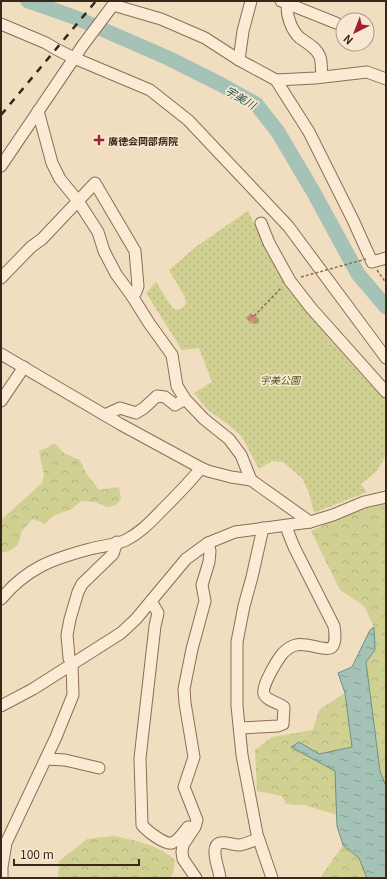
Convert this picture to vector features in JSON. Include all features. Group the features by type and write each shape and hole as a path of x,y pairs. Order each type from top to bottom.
{"street":[{"path":"239,60 243,31 251,1"},
{"path":"322,76 320,57 293,28 285,3 335,23"},
{"path":"1,166 83,45 113,5 162,19 205,38 239,60 276,80 309,132 353,220 369,260 386,258"},
{"path":"2,27 46,43 74,58 150,90 188,120 288,226 386,358"},
{"path":"276,80 315,78 367,72 386,79"},
{"path":"38,111 52,163 60,179 78,201 98,232 104,251 116,274 172,355 177,386 185,399 204,419 229,438 241,455 251,480"},
{"path":"1,278 31,247 42,239 95,183 135,251 138,286 136,292 132,296"},
{"path":"261,223 269,243 290,281 311,308 386,392"},
{"path":"1,354 105,415 208,472 251,480 310,522"},
{"path":"1,401 24,367"},
{"path":"105,415 120,408 136,413 157,396 165,397 175,405 185,399"},
{"path":"1,599 11,587 27,574 49,562 74,553 125,540 143,529 192,481 201,468"},
{"path":"1,706 33,689 121,634 136,619 186,559 208,543 235,532 310,522 333,515 364,502 386,497"},
{"path":"240,728 278,726 283,724 284,707 266,697 264,694 264,688 278,660 290,647 304,643 330,649 332,647 335,635 334,626 294,547 287,526"},
{"path":"263,528 237,642 237,706 242,755 258,839 272,878"},
{"path":"2,878 2,867 6,843 56,738 73,695 72,664 69,658 67,635 78,592 82,584 112,554 117,542"},
{"path":"196,878 183,859 182,852 183,845 196,825 197,820 196,814 185,793 184,787 194,757 184,689 192,649 205,601 202,585 209,562 210,551 208,543"},
{"path":"151,601 158,613 155,626 140,758 142,825 164,842 170,844 174,842 190,825 196,825"},
{"path":"46,759 65,760 99,768"},
{"path":"220,878 214,854 215,848 218,845 227,842 239,845 258,839"}],"path":[{"path":"301,277 369,260 386,284"},
{"path":"254,316 284,286"}],"green space":[{"name":"宇美公園","path":"248,211 264,244 319,321 386,398 386,455 376,472 361,484 367,492 314,513 309,493 302,478 283,462 272,461 259,469 242,437 229,425 208,410 194,393 212,382 199,348 182,350 146,293 156,282 171,306 175,310 181,309 186,304 185,297 169,270 197,246"},
{"path":"55,444 65,454 80,460 86,473 99,490 119,487 121,499 116,505 107,507 95,502 81,501 72,509 53,516 45,524 33,519 22,531 18,545 9,551 1,553 1,520 42,483 44,476 39,451"},
{"path":"386,502 386,786 380,771 366,662 375,650 374,627 364,606 340,590 311,531 346,515"},
{"path":"345,693 352,747 319,755 300,742 335,771 337,815 304,805 286,804 282,796 257,791 255,750 272,737 313,730 319,710"},
{"path":"113,836 146,844 161,850 175,860 173,873 170,878 58,878 59,861 87,839"},
{"path":"343,845 359,858 367,878 320,878"}],"water":[{"path":"374,627 375,650 366,662 380,771 386,786 386,878 367,878 359,858 343,845 337,826 335,771 291,747 299,742 319,754 352,747 345,693 338,673 352,667 370,630"}],"building":[{"path":"251,313 257,318 251,323 246,318"}],"waterway":[{"name":"宇美川","path":"28,1 74,17 168,58 256,104 278,132 314,193 358,274 386,307"}],"railway":[{"path":"1,115 96,1"}],"place":[{"name":"廣徳会岡部病院","path":"99,140"}]}
